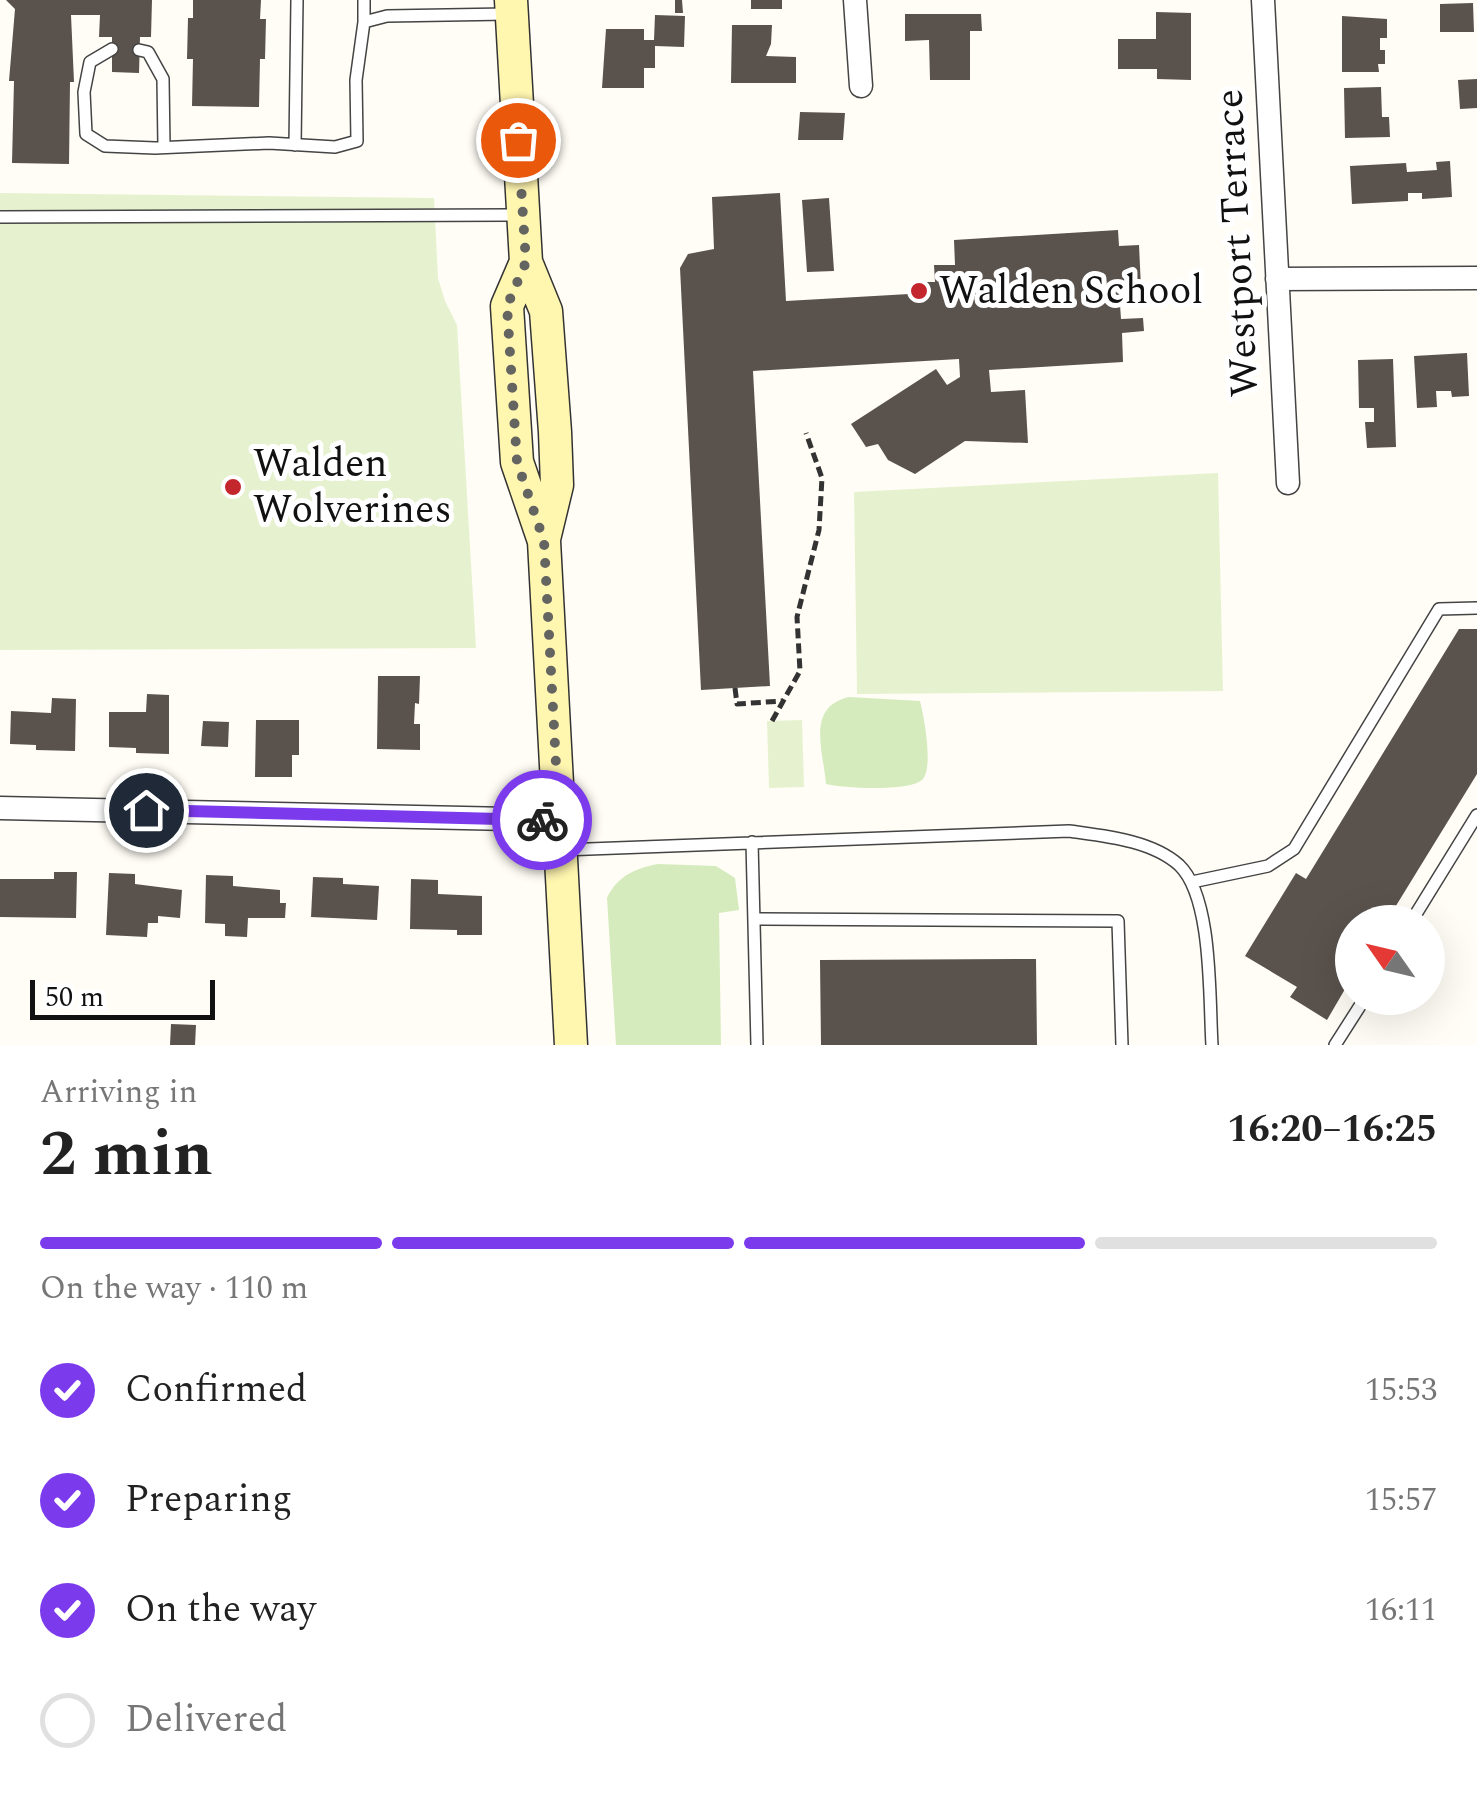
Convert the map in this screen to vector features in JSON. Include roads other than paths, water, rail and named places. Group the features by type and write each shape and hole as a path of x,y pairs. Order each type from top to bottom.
{"main road":[{"path":"511,7 526,262 507,306 517,462 544,541 571,1045"}],"street":[{"path":"856,0 861,86"},
{"name":"Westport Terrace","path":"1262,0 1288,483"},
{"path":"1277,279 1477,278"},
{"path":"0,808 560,835"}],"lane":[{"path":"294,145 297,0"},
{"path":"112,50 90,62 84,92 86,134 105,146 335,147 357,141 356,80 364,0"},
{"path":"364,22 388,16 511,7"},
{"path":"139,50 148,52 163,79 164,148"},
{"path":"0,217 523,214"},
{"path":"1192,882 1268,866 1294,849 1439,608 1477,608"},
{"path":"1421,905 1477,814"},
{"path":"560,835 752,842 1069,830 1127,840 1177,863 1192,882 1202,911 1212,1045"},
{"path":"752,842 757,1045"},
{"path":"754,918 1118,921 1122,1045"},
{"path":"1335,1045 1354,1015"}],"place":[{"name":"Walden School","path":"919,291"},
{"name":"Walden Wolverines","path":"233,487"}]}
